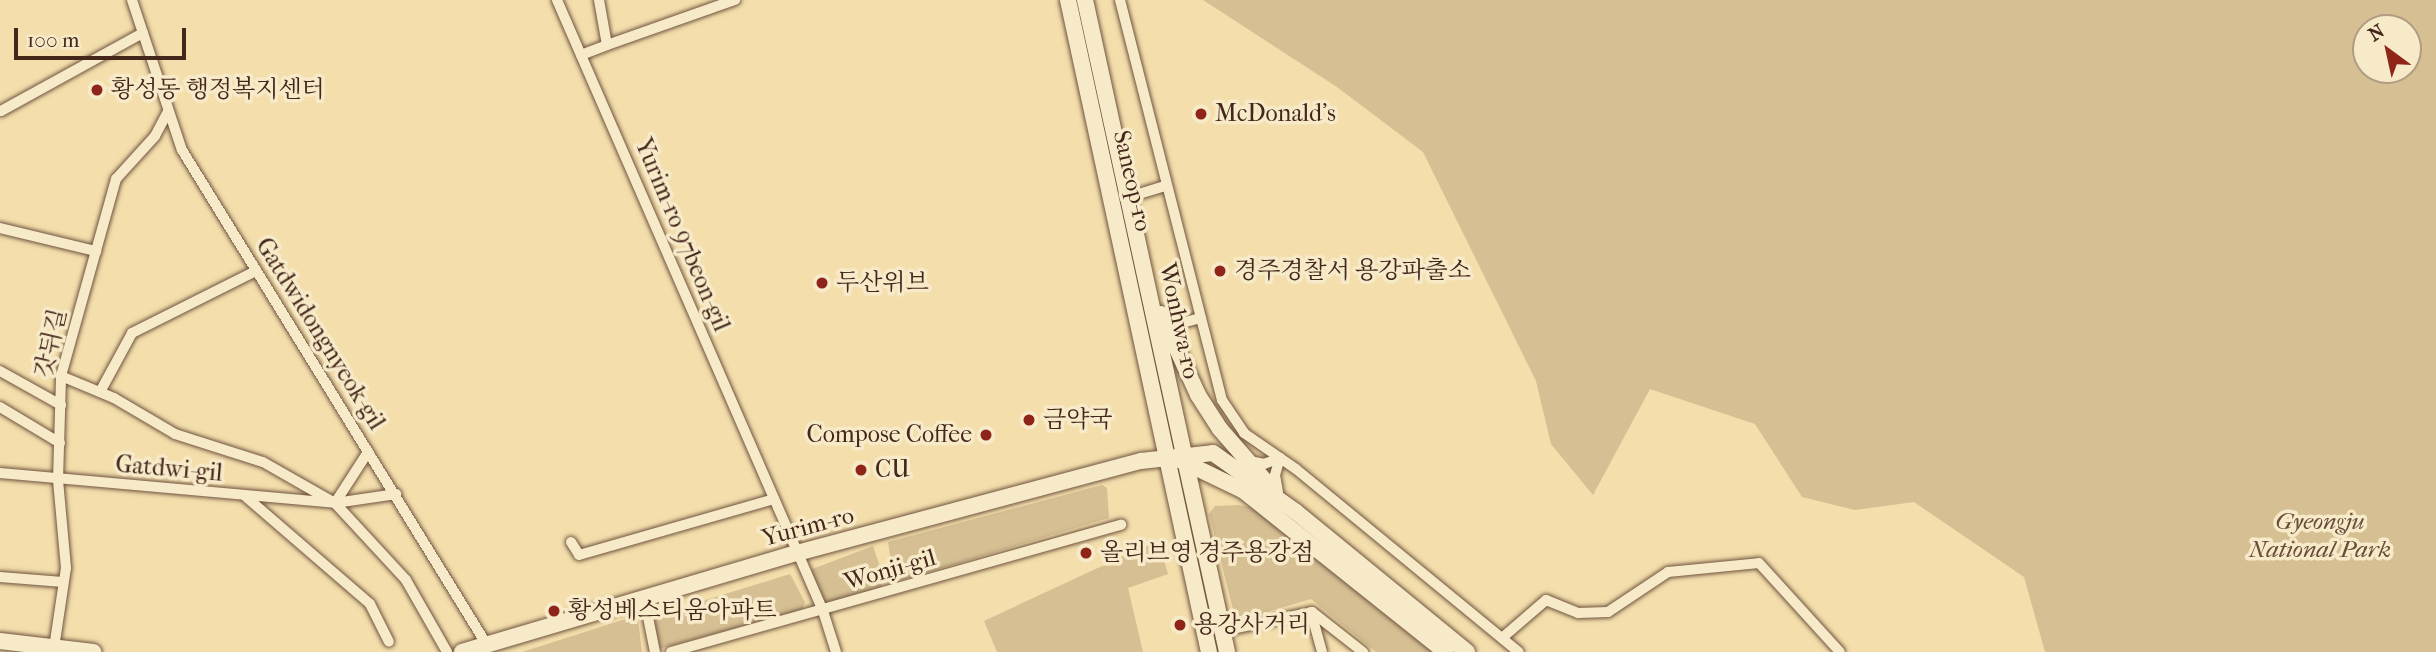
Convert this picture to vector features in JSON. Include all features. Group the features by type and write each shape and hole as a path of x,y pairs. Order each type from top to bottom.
{"street":[{"name":"Gatdwidongnyeok-gil","path":"132,0 182,150 487,645"},
{"name":"Yurim-ro 97beon-gil","path":"557,0 823,611 836,652"},
{"path":"598,0 607,46"},
{"path":"581,55 735,0"},
{"name":"Saneop-ro","path":"1068,0 1179,457"},
{"name":"Wonhwa-ro","path":"1085,0 1139,244 1179,457 1209,652"},
{"path":"1121,0 1165,186 1222,400 1244,433 1280,458 1519,652"},
{"path":"1,111 143,33"},
{"name":"갓뒤길","path":"54,648 63,582 58,480 61,376 116,179 155,136 168,112"},
{"path":"1129,197 1165,186"},
{"path":"0,228 96,251"},
{"path":"1139,244 1167,327 1198,395 1242,457 1296,512"},
{"path":"100,392 132,333 256,271"},
{"path":"1167,327 1200,318"},
{"path":"0,371 61,405"},
{"path":"61,376 100,392 175,434 263,462 335,503 406,580 447,652"},
{"path":"0,407 60,443"},
{"path":"335,503 368,452"},
{"path":"1179,457 1213,453 1296,512 1467,652"},
{"path":"1179,457 1244,491 1446,652"},
{"name":"Wonhwa-ro","path":"1179,457 1227,652"},
{"name":"Yurim-ro","path":"466,652 797,552 1179,457"},
{"path":"1242,457 1264,464 1280,458"},
{"path":"1278,492 1275,475 1280,458"},
{"name":"Gatdwi-gil","path":"0,473 335,503 396,494"},
{"path":"245,496 370,604 389,642"},
{"path":"571,542 579,555 774,499"},
{"name":"Wonji-gil","path":"671,652 1121,525"},
{"path":"1502,638 1546,600 1578,613 1608,612 1668,572 1759,563 1840,652"},
{"path":"0,577 63,582"},
{"path":"644,597 655,652"},
{"path":"1222,631 1311,612 1363,652"},
{"path":"1311,612 1322,652"},
{"path":"0,641 93,652"}],"green space":[{"name":"Gyeongju National Park","path":"1203,0 2436,0 2436,652 2045,652 2024,577 1914,502 1855,510 1802,497 1755,424 1650,389 1593,495 1551,444 1536,381 1423,152 1337,87"},
{"path":"1102,485 1107,488 1109,518 902,580 893,574 888,542"},
{"path":"1238,505 1255,508 1437,652 1376,652 1311,599 1236,621 1209,514 1215,506"},
{"path":"1158,540 1168,574 1128,588 1143,652 997,652 984,621"},
{"path":"873,546 884,579 880,589 828,603 820,601 807,571"},
{"path":"790,574 805,602 802,610 658,649 651,617"},
{"path":"632,617 638,620 642,652 522,652"}],"place":[{"name":"황성동 행정복지센터","path":"97,90"},
{"name":"McDonald's","path":"1201,114"},
{"name":"경주경찰서 용강파출소","path":"1220,271"},
{"name":"두산위브","path":"822,283"},
{"name":"금약국","path":"1029,420"},
{"name":"Compose Coffee","path":"986,435"},
{"name":"CU","path":"861,470"},
{"name":"올리브영 경주용강점","path":"1086,553"},
{"name":"황성베스티움아파트","path":"554,611"},
{"name":"용강사거리","path":"1180,625"}]}
